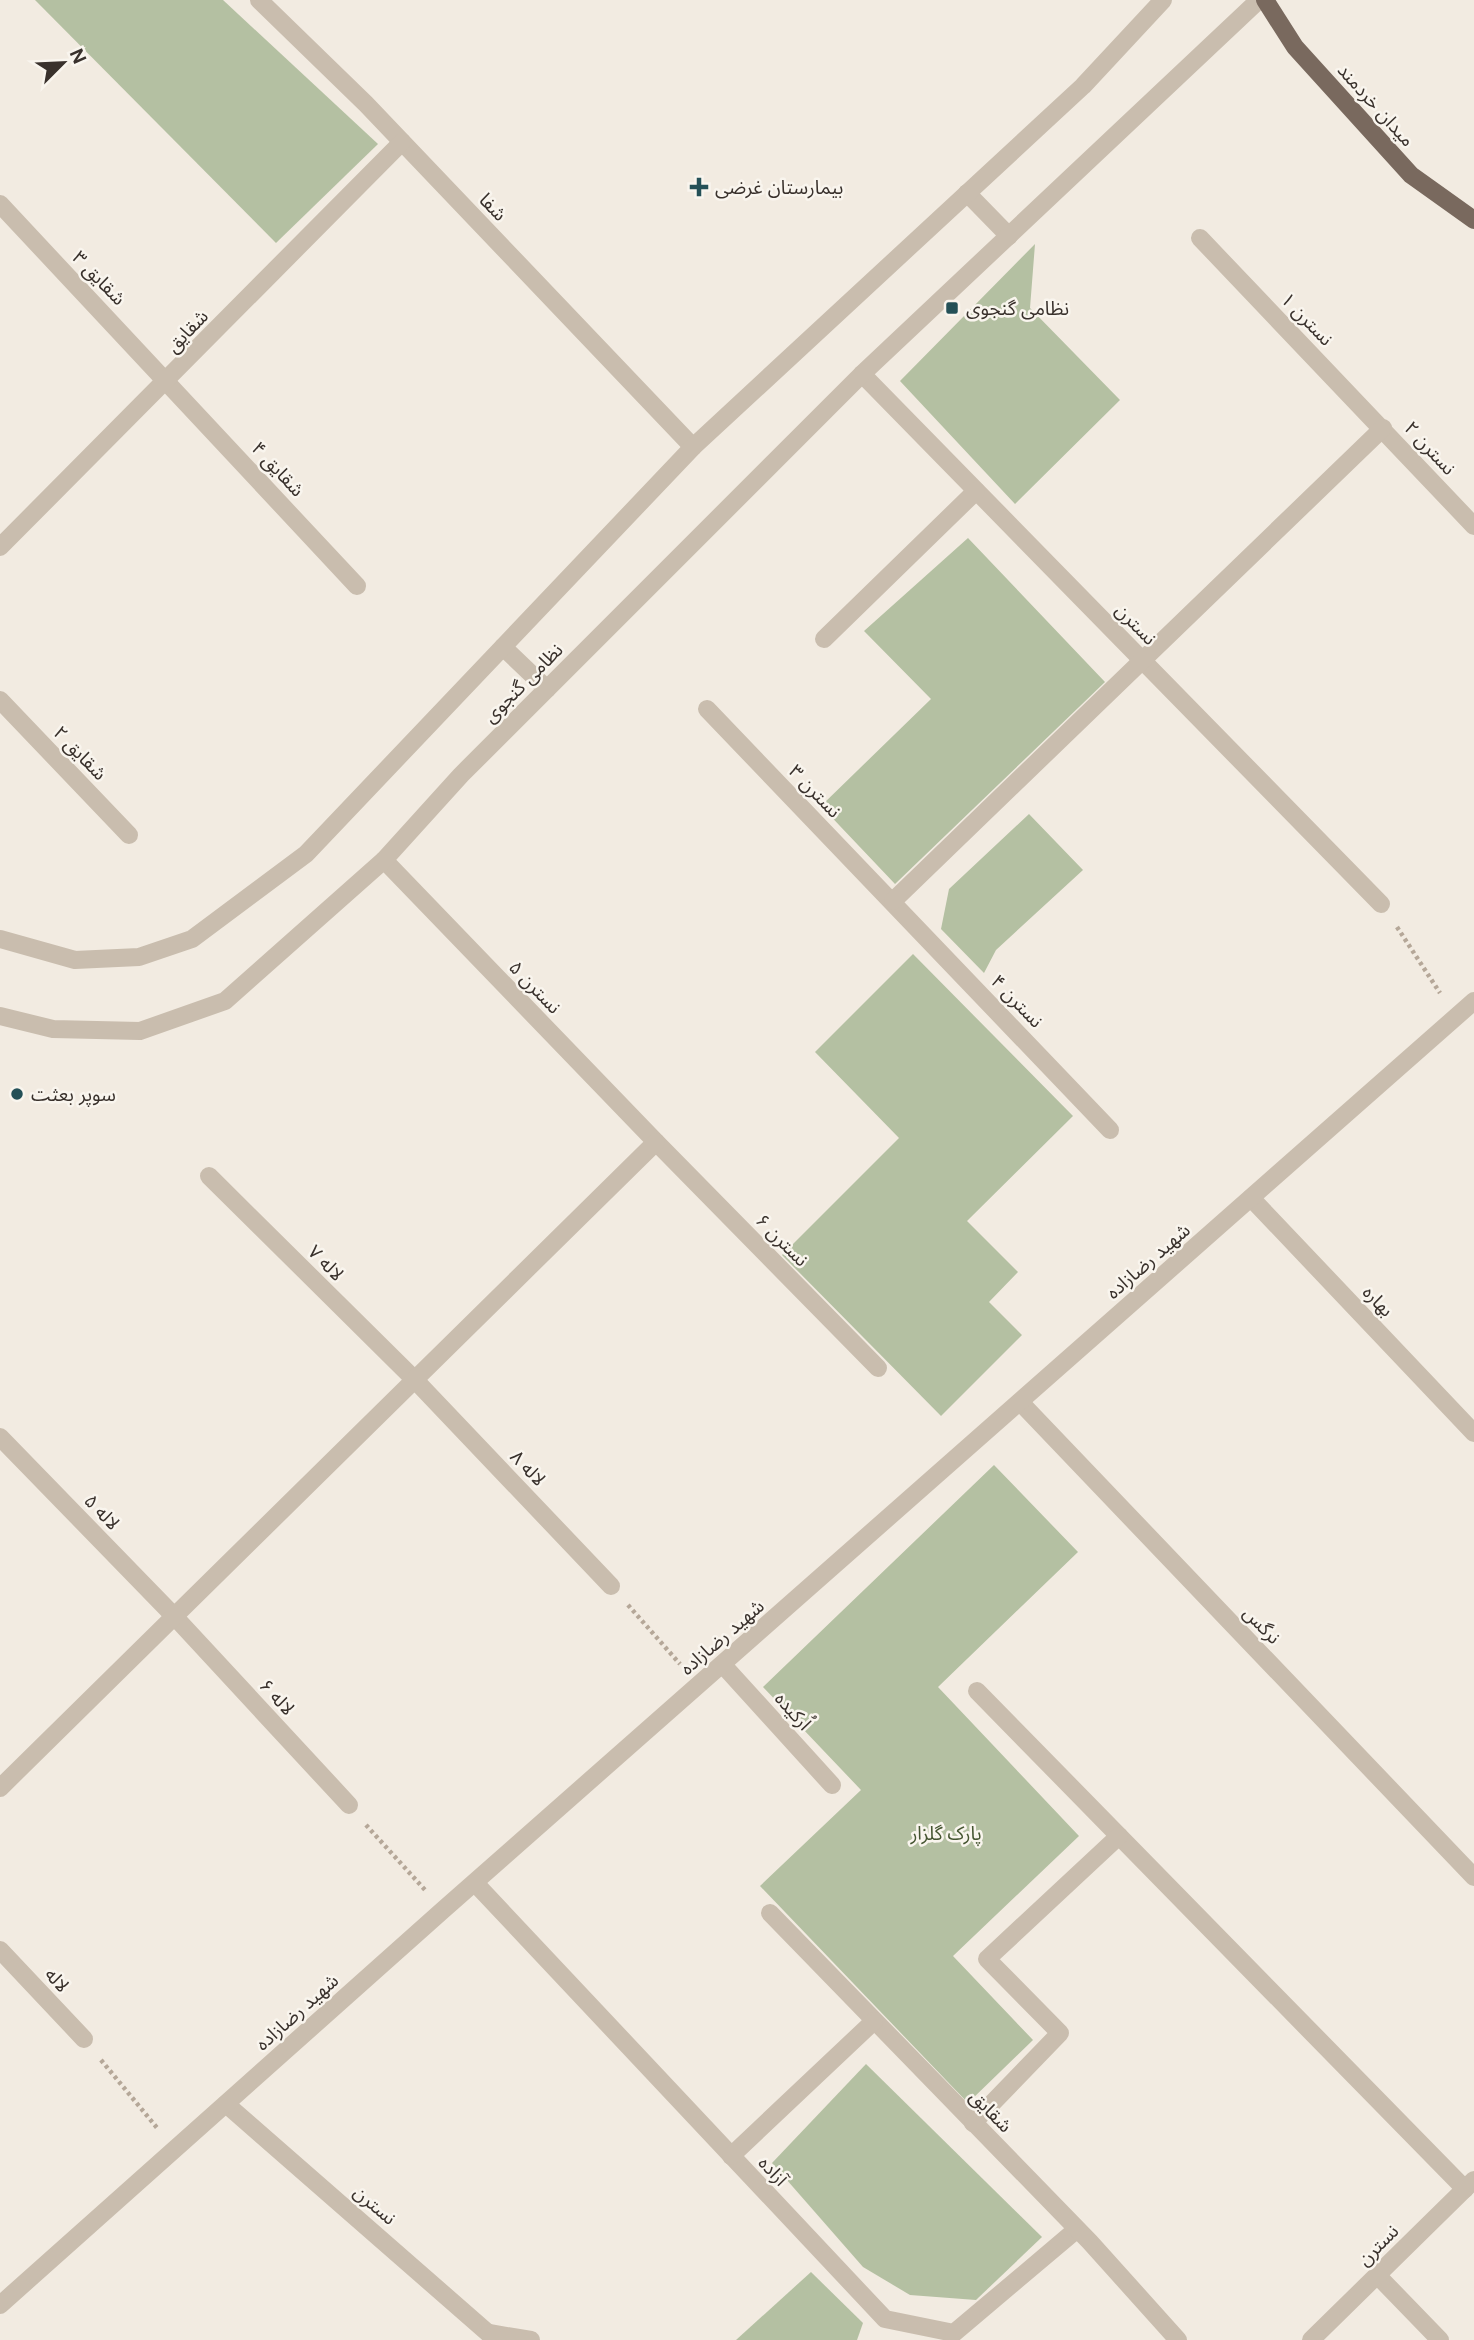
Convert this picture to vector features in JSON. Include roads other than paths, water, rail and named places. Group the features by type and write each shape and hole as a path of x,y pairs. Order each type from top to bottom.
{"main road":[{"name":"میدان خردمند","path":"1265,0 1295,47 1411,176 1474,220"}],"street":[{"name":"شفا","path":"259,0 402,142 693,447"},
{"name":"نظامی گنجوی","path":"0,939 75,960 139,957 192,939 306,854 693,447 1083,86 1163,0"},
{"name":"نظامی گنجوی","path":"0,1016 53,1029 140,1031 225,1001 384,860 461,775 862,374 1259,0"},
{"name":"شقایق","path":"0,547 168,381 402,142"},
{"path":"967,193 1009,236"},
{"name":"شقایق ۳","path":"0,204 168,381"},
{"name":"نسترن ۱","path":"1200,239 1383,428"},
{"name":"نسترن","path":"862,374 1381,904"},
{"name":"شقایق ۴","path":"168,381 357,586"},
{"path":"893,901 1383,428"},
{"name":"نسترن ۲","path":"1383,428 1474,526"},
{"path":"824,639 976,491"},
{"path":"503,647 547,689"},
{"name":"شقایق ۲","path":"0,700 130,835"},
{"name":"نسترن ۳","path":"707,709 893,901"},
{"name":"نسترن ۵","path":"384,860 656,1142"},
{"name":"نسترن ۴","path":"893,901 1110,1130"},
{"name":"شهید رضازاده","path":"0,2305 443,1910 1474,1001"},
{"path":"0,1788 656,1142"},
{"name":"نسترن ۶","path":"656,1142 878,1367"},
{"name":"لاله ۷","path":"209,1176 415,1380"},
{"name":"بهاره","path":"1251,1198 1474,1433"},
{"name":"لاله ۸","path":"415,1380 611,1586"},
{"name":"نرگس","path":"1020,1402 1474,1877"},
{"name":"لاله ۵","path":"0,1437 174,1616"},
{"name":"لاله ۶","path":"174,1616 349,1805"},
{"name":"اُرکیده","path":"723,1665 832,1785"},
{"path":"977,1691 1469,2185"},
{"path":"973,2123 1060,2033 987,1959 1119,1836"},
{"name":"آزاده","path":"475,1883 886,2319 954,2333 1076,2230"},
{"name":"شقایق","path":"770,1913 1076,2230 1178,2340"},
{"name":"لاله","path":"0,1950 85,2039"},
{"path":"731,2156 874,2021"},
{"name":"نسترن","path":"226,2104 491,2337"},
{"name":"نسترن","path":"1311,2340 1469,2185"},
{"path":"1377,2276 1440,2340"},
{"path":"491,2337 531,2340"}],"place":[{"name":"بیمارستان غرضی","path":"699,187"},
{"name":"نظامی گنجوی","path":"952,308"},
{"name":"سوپر بعثت","path":"17,1094"}],"park label":[{"name":"پارک گلزار","path":"946,1833"}]}
